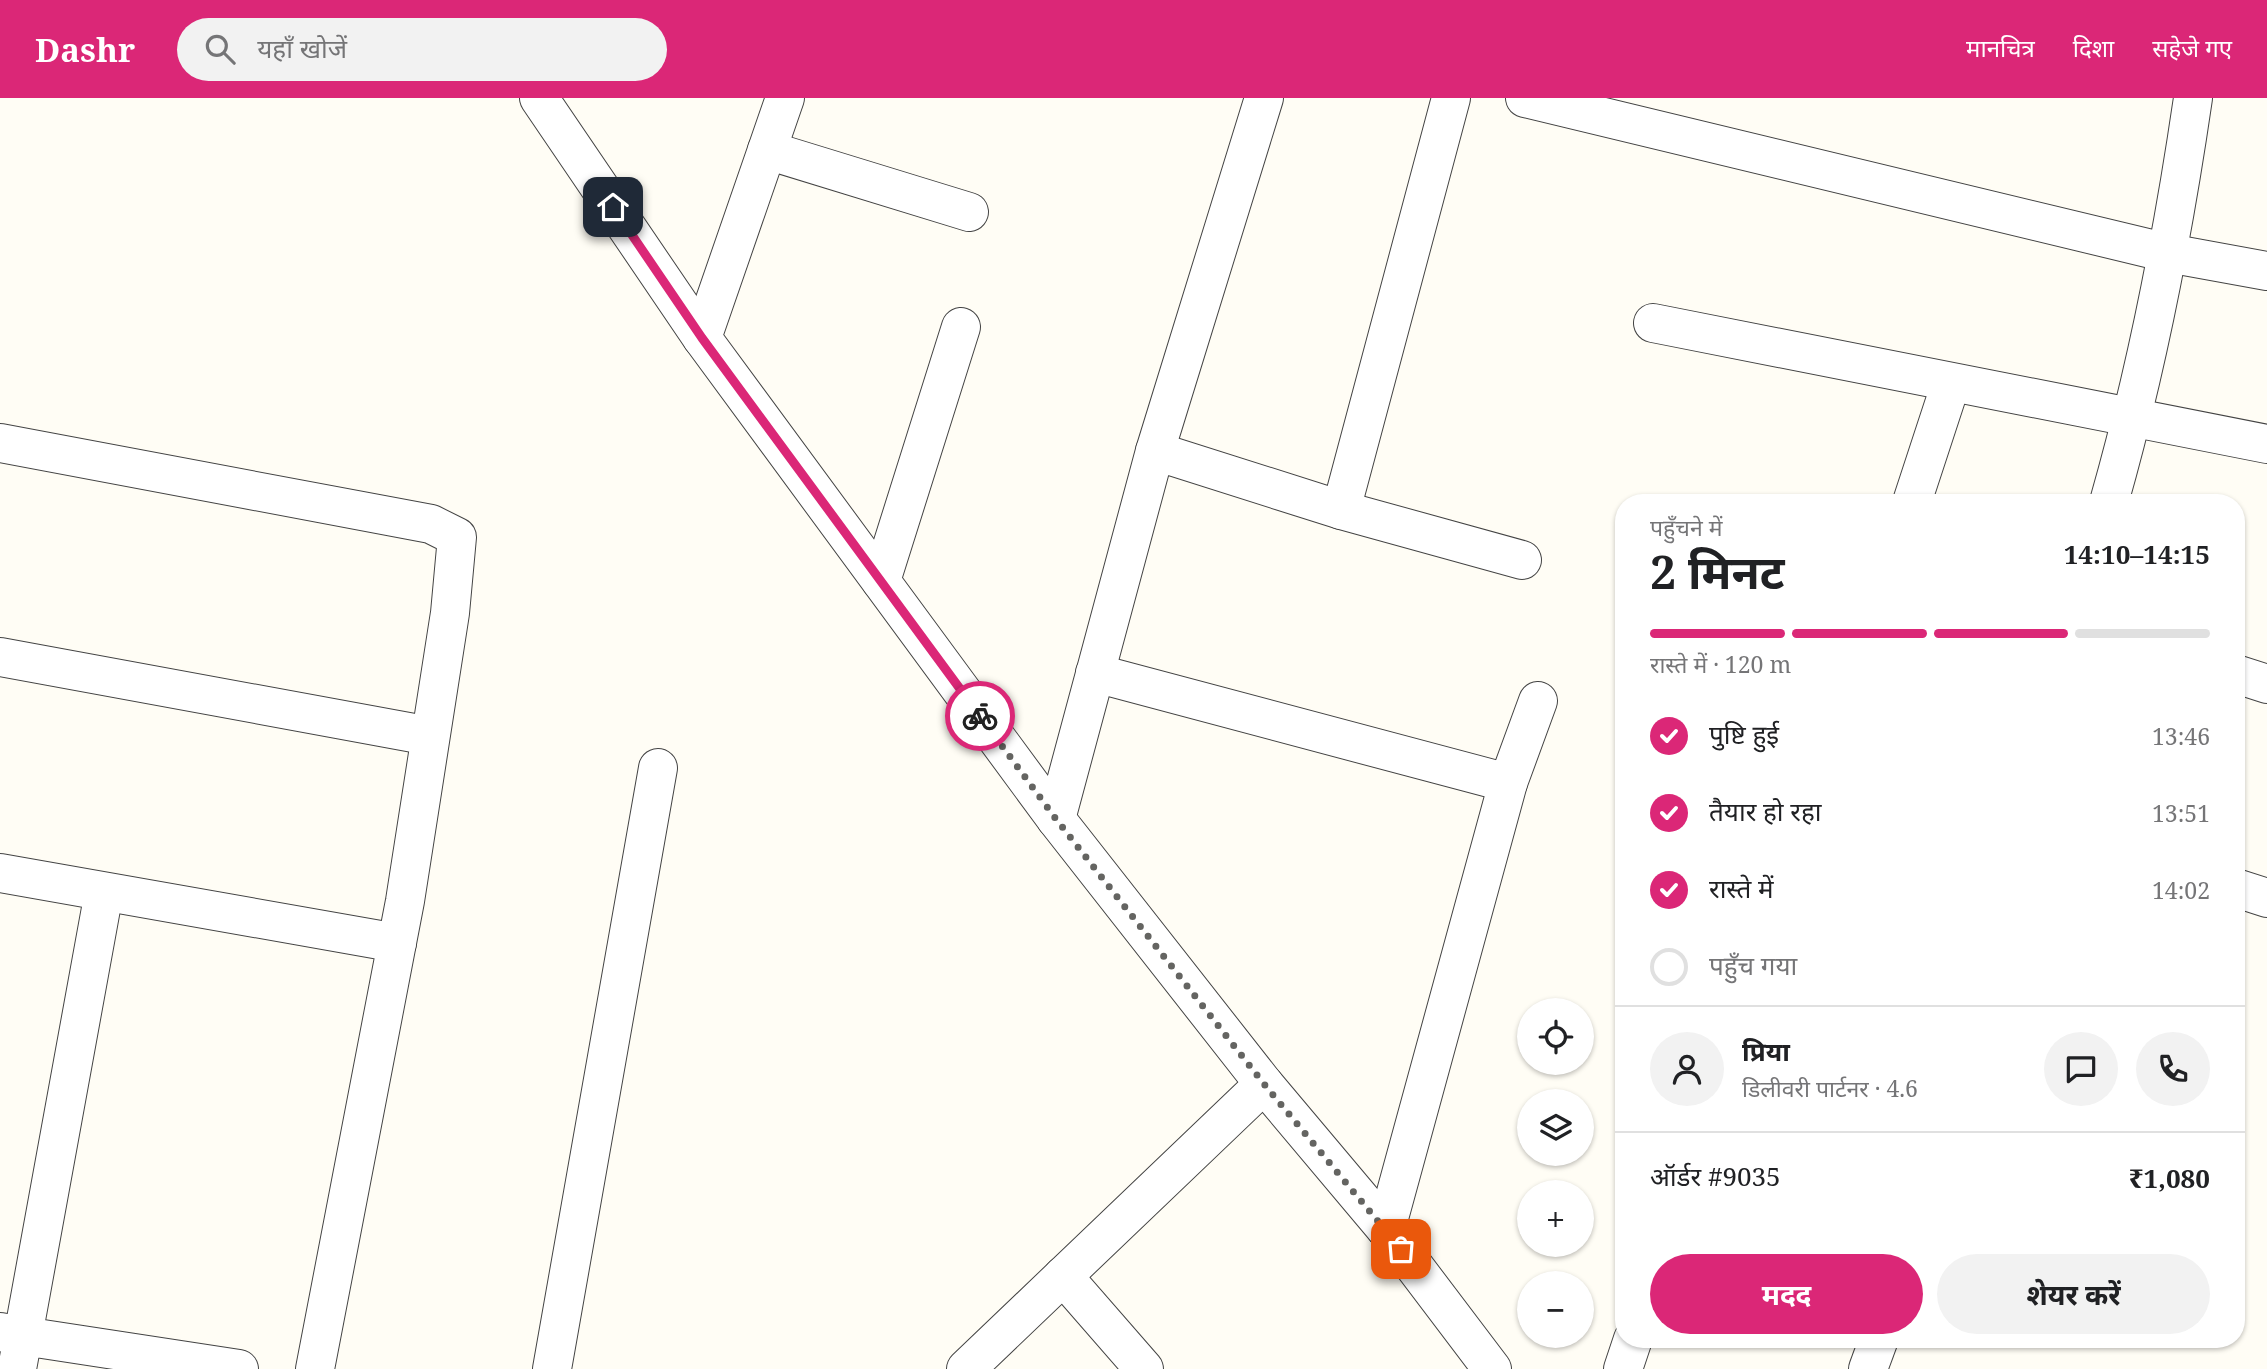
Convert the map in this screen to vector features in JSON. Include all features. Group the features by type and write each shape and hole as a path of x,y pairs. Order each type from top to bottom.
{"street":[{"path":"539,98 702,338 1056,819 1264,1084 1386,1229 1492,1369"},
{"path":"702,338 785,98"},
{"path":"1056,819 1155,451 1264,98"},
{"path":"1341,510 1451,98"},
{"path":"1525,98 2168,253 2267,271"},
{"path":"2111,494 2134,416 2168,253 2193,98"},
{"path":"767,150 969,212"},
{"path":"1653,323 2267,444"},
{"path":"881,581 961,327"},
{"path":"1915,494 1951,383"},
{"path":"0,443 431,524 457,537 450,613 397,943 315,1369"},
{"path":"1155,451 1341,510 1522,560"},
{"path":"0,657 430,736"},
{"path":"1096,673 1508,783"},
{"path":"2245,677 2267,684"},
{"path":"1386,1229 1508,783 1538,701"},
{"path":"552,1369 658,768"},
{"path":"0,873 397,943"},
{"path":"2245,891 2267,898"},
{"path":"104,892 14,1346 239,1369"},
{"path":"966,1369 1264,1084"},
{"path":"1063,1276 1144,1369"},
{"path":"1623,1369 1630,1348"},
{"path":"1868,1369 1876,1348"}],"way so far":[{"path":"980,716 1056,819 1264,1084 1401,1249"}],"route":[{"path":"613,207 702,338 980,716"}]}
